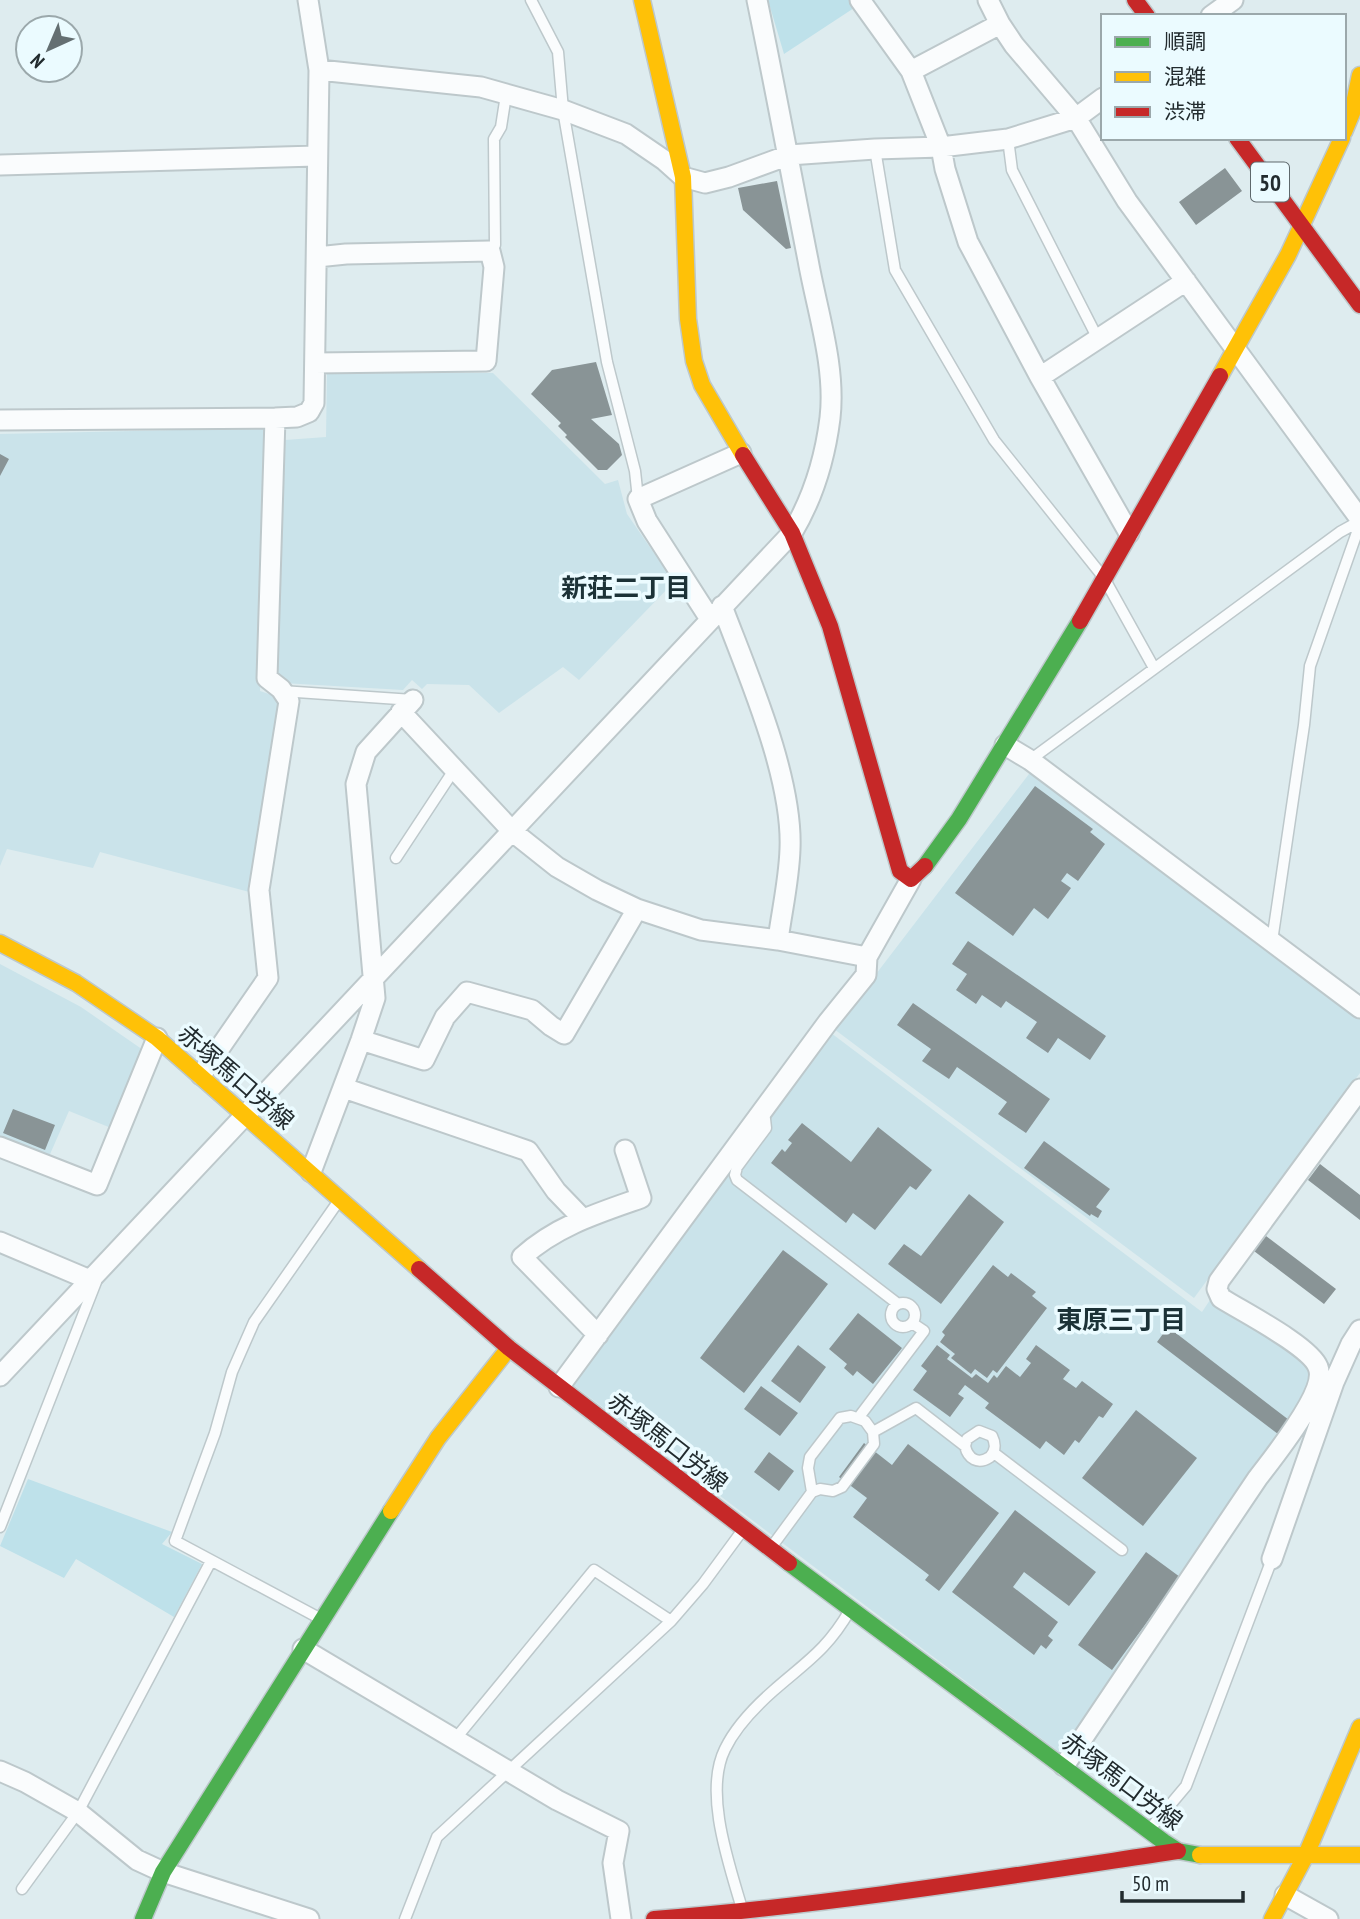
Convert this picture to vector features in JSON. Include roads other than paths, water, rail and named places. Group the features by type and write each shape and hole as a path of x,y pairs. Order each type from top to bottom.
{"main road":[{"path":"642,0 653,57 683,177 688,319 694,361 702,385 792,533 830,626 900,871 911,879 920,874 933,856 1005,746 1104,578 1303,227 1341,140"},
{"path":"1357,116 1360,75"},
{"name":"50","path":"1238,140 1360,305"},
{"name":"赤塚馬口労線","path":"0,943 76,983 157,1038 509,1348 743,1529 1147,1831 1178,1851 1197,1855 1360,1855"},
{"path":"143,1919 163,1872 321,1619 438,1438 509,1348"},
{"path":"1272,1919 1306,1855 1360,1727"},
{"path":"654,1919 744,1915 1178,1851"}],"street":[{"path":"0,420 275,418 297,417 310,412 314,403 319,70 308,0"},
{"path":"0,1376 792,533 812,494 820,468 830,416 828,362 757,0"},
{"path":"860,0 911,71 942,147 945,169 968,242 1040,377 1129,533"},
{"path":"988,0 1014,45 1076,118 1127,201 1360,522"},
{"path":"1214,14 1233,0"},
{"path":"911,71 1000,24"},
{"path":"319,70 481,87 563,110 626,134 664,160 683,177 705,183 789,155 942,147 1008,139 1076,118 1101,99"},
{"path":"0,165 316,156"},
{"path":"315,363 486,361 494,267 490,251 317,257"},
{"path":"1040,377 1186,281"},
{"path":"201,1075 268,978 259,890 289,701 267,678 275,418"},
{"path":"741,453 638,499 647,522 716,613 777,761 784,793 790,847 778,940"},
{"path":"311,1172 344,1088 374,998 356,784 366,752 407,706 454,770 513,832 557,867 597,890 637,909 701,930 778,940 867,957"},
{"path":"1005,746 1030,760 1360,1008"},
{"path":"559,1387 866,975 867,957 911,879"},
{"path":"361,1040 424,1060 445,1017 467,992 532,1010 564,1034 637,909"},
{"path":"0,1147 97,1185 157,1038"},
{"path":"344,1088 528,1151 556,1191 582,1218"},
{"path":"1063,1766 1311,1400 1320,1379 1319,1369 1307,1352 1221,1298 1217,1289 1219,1281 1274,1203 1360,1090"},
{"path":"598,1335 522,1257 540,1240 582,1218 641,1198 625,1150"},
{"path":"0,1242 90,1280"},
{"path":"1272,1559 1334,1382 1360,1330"},
{"path":"303,1649 557,1800 620,1831 613,1863 621,1919"},
{"path":"0,1772 25,1782 78,1812 137,1860 163,1872 309,1919"},
{"path":"1285,1895 1328,1919"}],"lane":[{"path":"531,0 558,52 563,110 607,362 635,471 638,499"},
{"path":"490,251 495,245 494,139 501,127 506,95"},
{"path":"1008,139 1012,170 1098,339"},
{"path":"875,149 895,270 994,440 1104,578 1154,668"},
{"path":"1030,760 1340,532 1360,522"},
{"path":"1272,941 1304,725 1310,666 1360,522"},
{"path":"282,691 407,706"},
{"path":"396,858 454,770"},
{"path":"760,1115 765,1119 766,1128 737,1167 737,1180 898,1304 903,1303 912,1308 912,1322 903,1327 894,1322 891,1312 898,1304"},
{"path":"321,1619 175,1541 215,1433 232,1372 254,1322 341,1198"},
{"path":"0,1527 96,1283 90,1280"},
{"path":"859,1417 924,1331 912,1322"},
{"path":"873,1432 916,1408 965,1446"},
{"path":"770,1549 812,1492 842,1488 874,1444 871,1426 859,1417 840,1418 810,1457 808,1468 812,1492"},
{"path":"979,1431 992,1436 995,1443 993,1453 985,1460 978,1461 966,1453 965,1446 967,1438 979,1431"},
{"path":"993,1453 1122,1550"},
{"path":"405,1919 437,1838 671,1621 703,1584 743,1529"},
{"path":"1147,1831 1186,1786 1272,1559"},
{"path":"22,1889 78,1812 211,1561"},
{"path":"456,1738 594,1570 671,1621"},
{"path":"744,1915 724,1843 719,1813 717,1784 724,1749 763,1699 815,1658 836,1634 851,1609"}],"district":[{"name":"新荘二丁目","path":"626,587"},
{"name":"東原三丁目","path":"1121,1319"}]}
